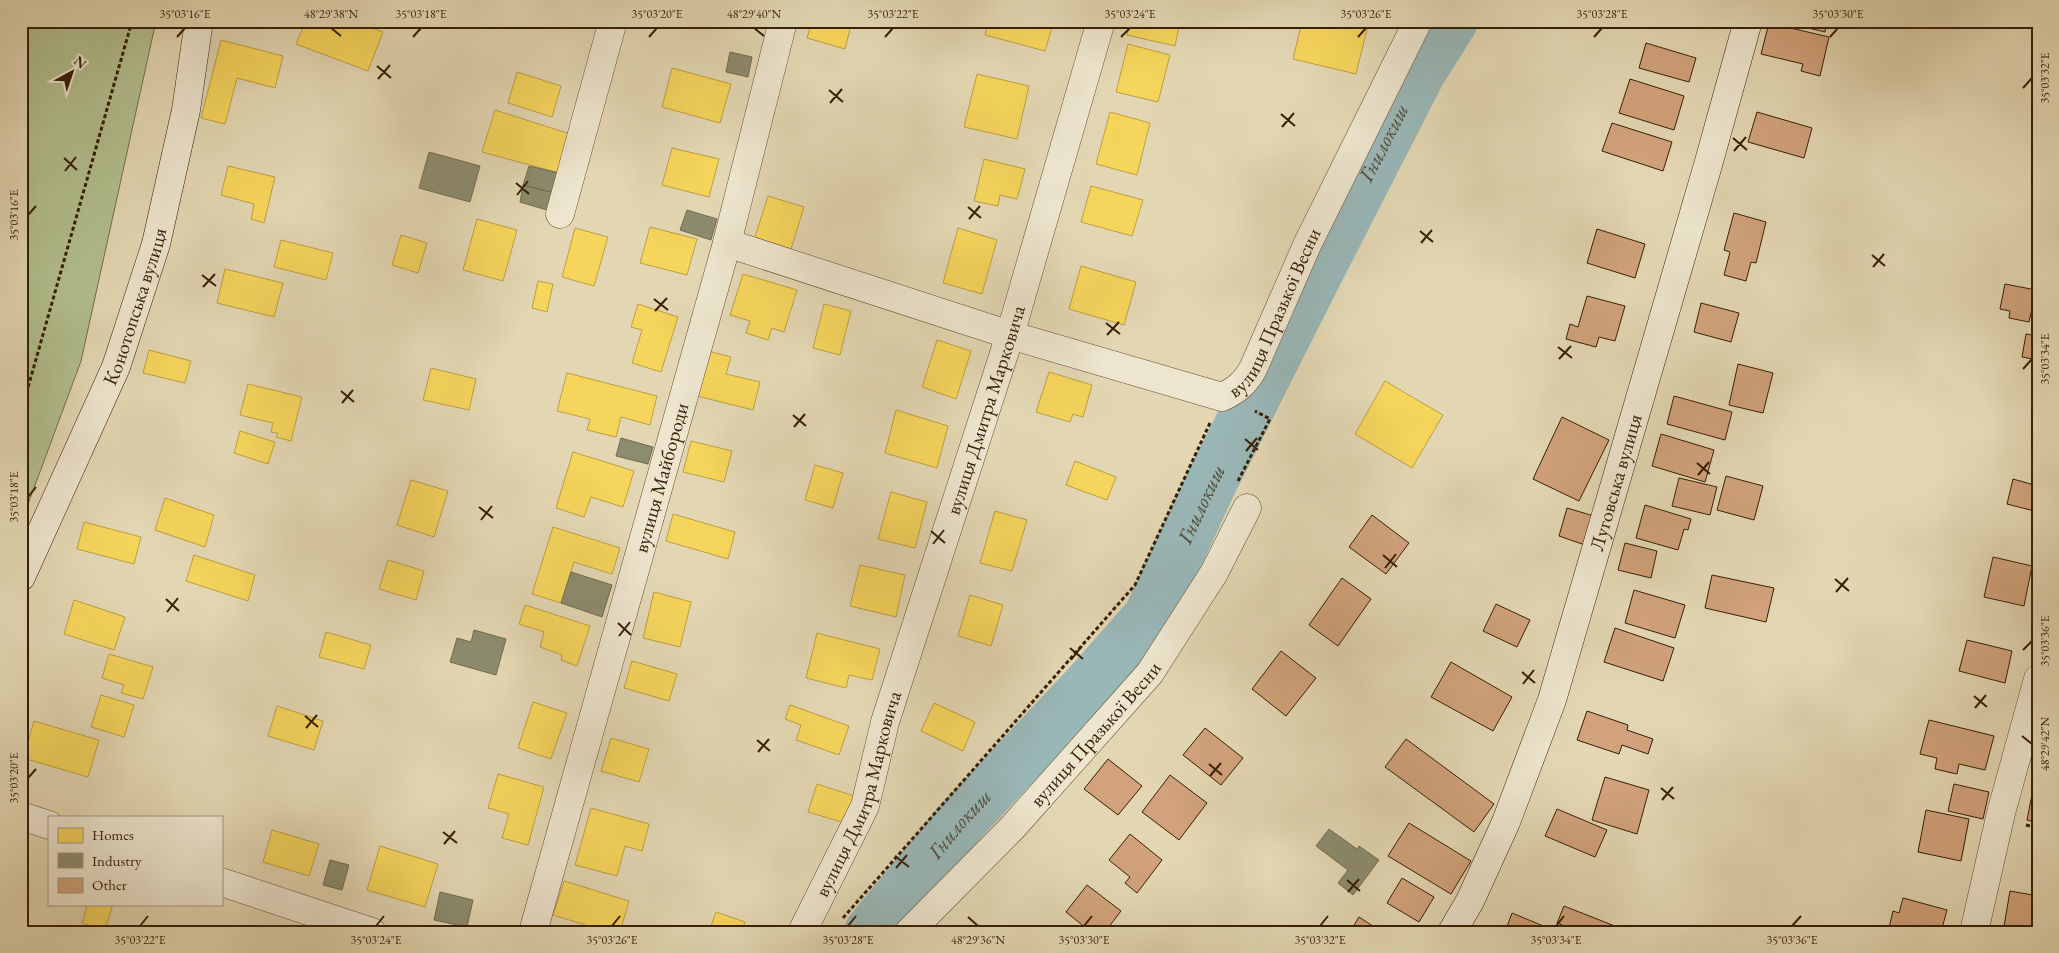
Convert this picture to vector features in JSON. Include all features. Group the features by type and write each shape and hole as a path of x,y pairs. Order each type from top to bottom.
{"street":[{"name":"Конотопська вулиця","path":"21,577 116,367 152,253 186,110 199,21"},
{"path":"560,214 613,21"},
{"name":"вулиця Майбороди","path":"533,932 727,243 783,21"},
{"name":"вулиця Дмитра Марковича","path":"802,932 827,886 865,806 885,722 1010,335 1101,21"},
{"name":"вулиця Празької Весни","path":"727,243 1010,335 1222,397 1236,391 1246,382 1254,369 1307,245 1418,21"},
{"name":"Луговська вулиця","path":"1452,932 1470,901 1506,822 1552,700 1708,165 1748,21"},
{"name":"вулиця Празької Весни","path":"909,932 1012,828 1150,673 1214,573 1247,508"},
{"path":"1974,932 2002,813 2038,679"},
{"path":"21,816 48,825"},
{"path":"222,882 372,932"}],"path":[{"path":"21,412 132,21"},
{"path":"837,925 1135,585 1222,397"},
{"path":"1247,508 1230,497 1270,419 1256,412"}],"green space":[{"path":"21,21 156,21 81,361 21,523"}],"building: Homes":[{"path":"306,21 353,21 383,32 368,71 296,44"},
{"path":"812,21 852,21 845,49 807,38"},
{"path":"879,21 909,21 908,28"},
{"path":"988,21 1043,21 1053,24 1045,51 985,35"},
{"path":"1130,21 1180,21 1175,46 1127,35"},
{"path":"1302,21 1353,21 1368,25 1356,74 1293,59"},
{"path":"221,40 283,56 275,88 237,78 225,124 201,118"},
{"path":"1128,44 1170,55 1158,102 1116,92"},
{"path":"672,68 731,84 720,123 662,107"},
{"path":"517,72 561,86 552,117 508,103"},
{"path":"977,74 1029,86 1017,139 964,127"},
{"path":"495,110 570,134 559,173 482,152"},
{"path":"1110,112 1150,123 1137,175 1096,164"},
{"path":"672,148 719,159 709,197 662,185"},
{"path":"984,159 1025,169 1017,199 1000,195 998,206 974,201"},
{"path":"228,166 275,177 264,223 251,219 254,204 221,195"},
{"path":"1091,186 1143,200 1132,236 1081,222"},
{"path":"768,196 804,207 791,249 755,237"},
{"path":"477,219 517,230 503,281 463,270"},
{"path":"650,227 697,239 687,275 640,263"},
{"path":"575,228 608,237 594,286 562,277"},
{"path":"958,228 997,240 982,294 943,283"},
{"path":"401,235 427,243 418,273 392,265"},
{"path":"281,240 333,253 326,280 274,267"},
{"path":"1081,266 1136,282 1124,325 1069,309"},
{"path":"225,269 283,283 274,317 217,303"},
{"path":"743,274 797,290 784,332 772,328 768,340 746,333 750,321 730,315"},
{"path":"538,281 553,284 547,312 532,308"},
{"path":"638,304 678,317 661,372 632,363 642,330 631,327"},
{"path":"824,304 851,311 840,355 813,348"},
{"path":"937,340 971,351 956,399 922,387"},
{"path":"149,350 191,361 185,383 143,373"},
{"path":"708,351 731,357 726,374 760,382 753,410 697,396"},
{"path":"431,368 476,379 469,410 423,400"},
{"path":"1049,372 1092,385 1083,417 1073,414 1070,422 1036,412"},
{"path":"567,373 657,396 650,425 621,417 616,437 587,430 590,419 557,411"},
{"path":"1385,381 1443,415 1412,468 1355,434"},
{"path":"248,384 302,397 291,441 276,437 278,433 271,432 273,423 240,415"},
{"path":"896,410 948,426 937,468 885,453"},
{"path":"240,431 275,442 268,464 234,453"},
{"path":"691,441 732,451 724,482 683,472"},
{"path":"573,452 634,471 623,507 591,497 584,517 556,508"},
{"path":"1075,461 1116,477 1107,500 1066,485"},
{"path":"815,465 843,473 833,508 805,500"},
{"path":"411,480 448,491 434,537 397,525"},
{"path":"891,492 927,502 915,548 878,539"},
{"path":"165,498 214,515 205,547 155,530"},
{"path":"995,511 1027,520 1012,571 980,563"},
{"path":"673,514 735,532 728,559 666,541"},
{"path":"84,522 141,537 134,564 77,549"},
{"path":"553,527 620,548 612,574 574,562 561,603 532,594"},
{"path":"194,555 255,575 248,601 186,581"},
{"path":"388,560 424,571 416,600 379,589"},
{"path":"860,565 905,575 896,617 850,606"},
{"path":"654,592 691,602 680,647 643,638"},
{"path":"970,595 1003,605 991,646 958,636"},
{"path":"74,600 125,617 114,650 64,634"},
{"path":"525,605 590,626 577,666 561,660 562,655 540,647 544,632 519,624"},
{"path":"326,632 371,645 364,669 319,657"},
{"path":"817,633 880,649 872,680 849,675 846,688 806,678"},
{"path":"109,654 153,667 143,699 121,693 124,685 102,678"},
{"path":"632,661 677,674 669,701 624,688"},
{"path":"101,695 134,705 124,737 91,727"},
{"path":"533,702 567,713 551,759 518,748"},
{"path":"934,703 975,722 963,751 921,731"},
{"path":"790,705 849,726 839,755 796,740 801,725 785,719"},
{"path":"277,706 323,721 314,750 268,736"},
{"path":"34,721 99,740 88,777 23,758"},
{"path":"611,738 649,749 639,782 601,771"},
{"path":"498,774 544,787 528,845 502,838 509,814 488,808"},
{"path":"817,784 854,796 845,823 808,812"},
{"path":"591,808 649,824 642,851 625,846 617,876 575,865"},
{"path":"272,830 319,844 309,876 263,862"},
{"path":"380,846 438,864 425,907 367,890"},
{"path":"564,881 629,901 620,932 608,932 553,915"},
{"path":"84,906 112,906 105,930 82,923 87,907"},
{"path":"716,912 745,922 742,932 709,932"}],"building: Industry":[{"path":"730,52 752,57 748,77 726,72"},
{"path":"429,152 480,166 470,202 419,188"},
{"path":"529,166 559,173 555,193 523,185"},
{"path":"523,185 555,193 550,211 520,202"},
{"path":"687,210 717,219 711,240 680,230"},
{"path":"621,438 653,447 648,464 616,456"},
{"path":"571,572 612,585 602,617 561,603"},
{"path":"474,630 506,639 496,675 450,662 457,638 471,642"},
{"path":"1329,829 1357,849 1359,846 1379,860 1353,895 1338,883 1348,870 1316,846"},
{"path":"330,860 349,865 342,890 323,885"},
{"path":"440,892 473,900 467,927 434,920"}],"building: Other":[{"path":"1779,21 1827,21 1825,32"},
{"path":"1769,23 1829,37 1820,76 1801,71 1803,64 1761,54"},
{"path":"1646,43 1696,58 1689,82 1639,68"},
{"path":"1630,79 1684,96 1674,130 1619,113"},
{"path":"1757,112 1812,128 1804,158 1748,142"},
{"path":"1612,123 1672,142 1663,171 1602,151"},
{"path":"1734,213 1766,222 1756,263 1751,262 1746,281 1724,275 1730,252 1724,250"},
{"path":"1597,229 1645,244 1635,278 1587,263"},
{"path":"2005,284 2036,290 2029,322 2009,318 2010,311 2000,309"},
{"path":"1587,296 1625,306 1615,341 1599,337 1596,347 1566,339 1570,324 1578,327"},
{"path":"1701,303 1739,313 1731,342 1694,332"},
{"path":"2026,334 2038,336 2038,360 2022,357"},
{"path":"1738,364 1773,373 1763,413 1729,405"},
{"path":"1674,396 1732,412 1725,440 1667,424"},
{"path":"1562,417 1609,440 1579,501 1533,479"},
{"path":"1661,434 1714,450 1705,482 1652,466"},
{"path":"1726,476 1763,486 1754,520 1717,510"},
{"path":"1679,478 1717,487 1710,515 1672,506"},
{"path":"2013,479 2038,486 2038,512 2007,504"},
{"path":"1645,505 1691,519 1688,530 1684,529 1678,550 1636,538"},
{"path":"1567,508 1594,516 1585,545 1559,536"},
{"path":"1372,515 1409,543 1386,574 1349,547"},
{"path":"1625,543 1657,551 1651,578 1618,570"},
{"path":"1993,557 2032,566 2024,606 1984,597"},
{"path":"1712,575 1774,588 1766,622 1705,608"},
{"path":"1342,578 1371,599 1338,646 1309,625"},
{"path":"1634,590 1685,605 1675,638 1625,623"},
{"path":"1496,604 1530,620 1517,647 1483,631"},
{"path":"1615,628 1674,648 1663,681 1604,662"},
{"path":"1967,640 2012,651 2005,683 1959,671"},
{"path":"1281,651 1316,678 1286,716 1252,689"},
{"path":"1451,662 1512,697 1493,731 1431,697"},
{"path":"1587,711 1628,725 1627,730 1653,739 1648,754 1622,745 1619,754 1577,740"},
{"path":"1929,720 1994,736 1985,770 1959,764 1957,774 1935,769 1937,758 1920,754"},
{"path":"1205,728 1243,758 1221,785 1183,755"},
{"path":"1406,739 1494,804 1474,832 1385,767"},
{"path":"1108,759 1142,786 1118,815 1084,789"},
{"path":"2036,774 2038,775 2038,823 2027,820"},
{"path":"1170,775 1207,803 1179,840 1142,812"},
{"path":"1605,777 1649,790 1637,834 1592,820"},
{"path":"1954,784 1989,792 1983,819 1948,811"},
{"path":"1557,809 1607,830 1595,857 1545,836"},
{"path":"1926,810 1969,819 1961,861 1918,852"},
{"path":"1409,823 1471,861 1451,894 1388,856"},
{"path":"1130,834 1162,860 1137,893 1125,883 1130,877 1109,860"},
{"path":"1402,878 1434,897 1419,922 1387,903"},
{"path":"1087,885 1121,911 1105,932 1091,932 1066,912"},
{"path":"2010,891 2038,896 2038,932 2003,932"},
{"path":"1903,898 1947,910 1941,932 1888,932 1893,911 1899,913"},
{"path":"1564,906 1625,930 1624,932 1579,932 1557,923"},
{"path":"1512,913 1558,932 1505,932"},
{"path":"1359,917 1382,932 1350,932"}],"waterway":[{"name":"Гнилокиш","path":"870,932 961,821 1087,687 1149,617 1210,485 1321,265 1420,72 1452,21"}]}
